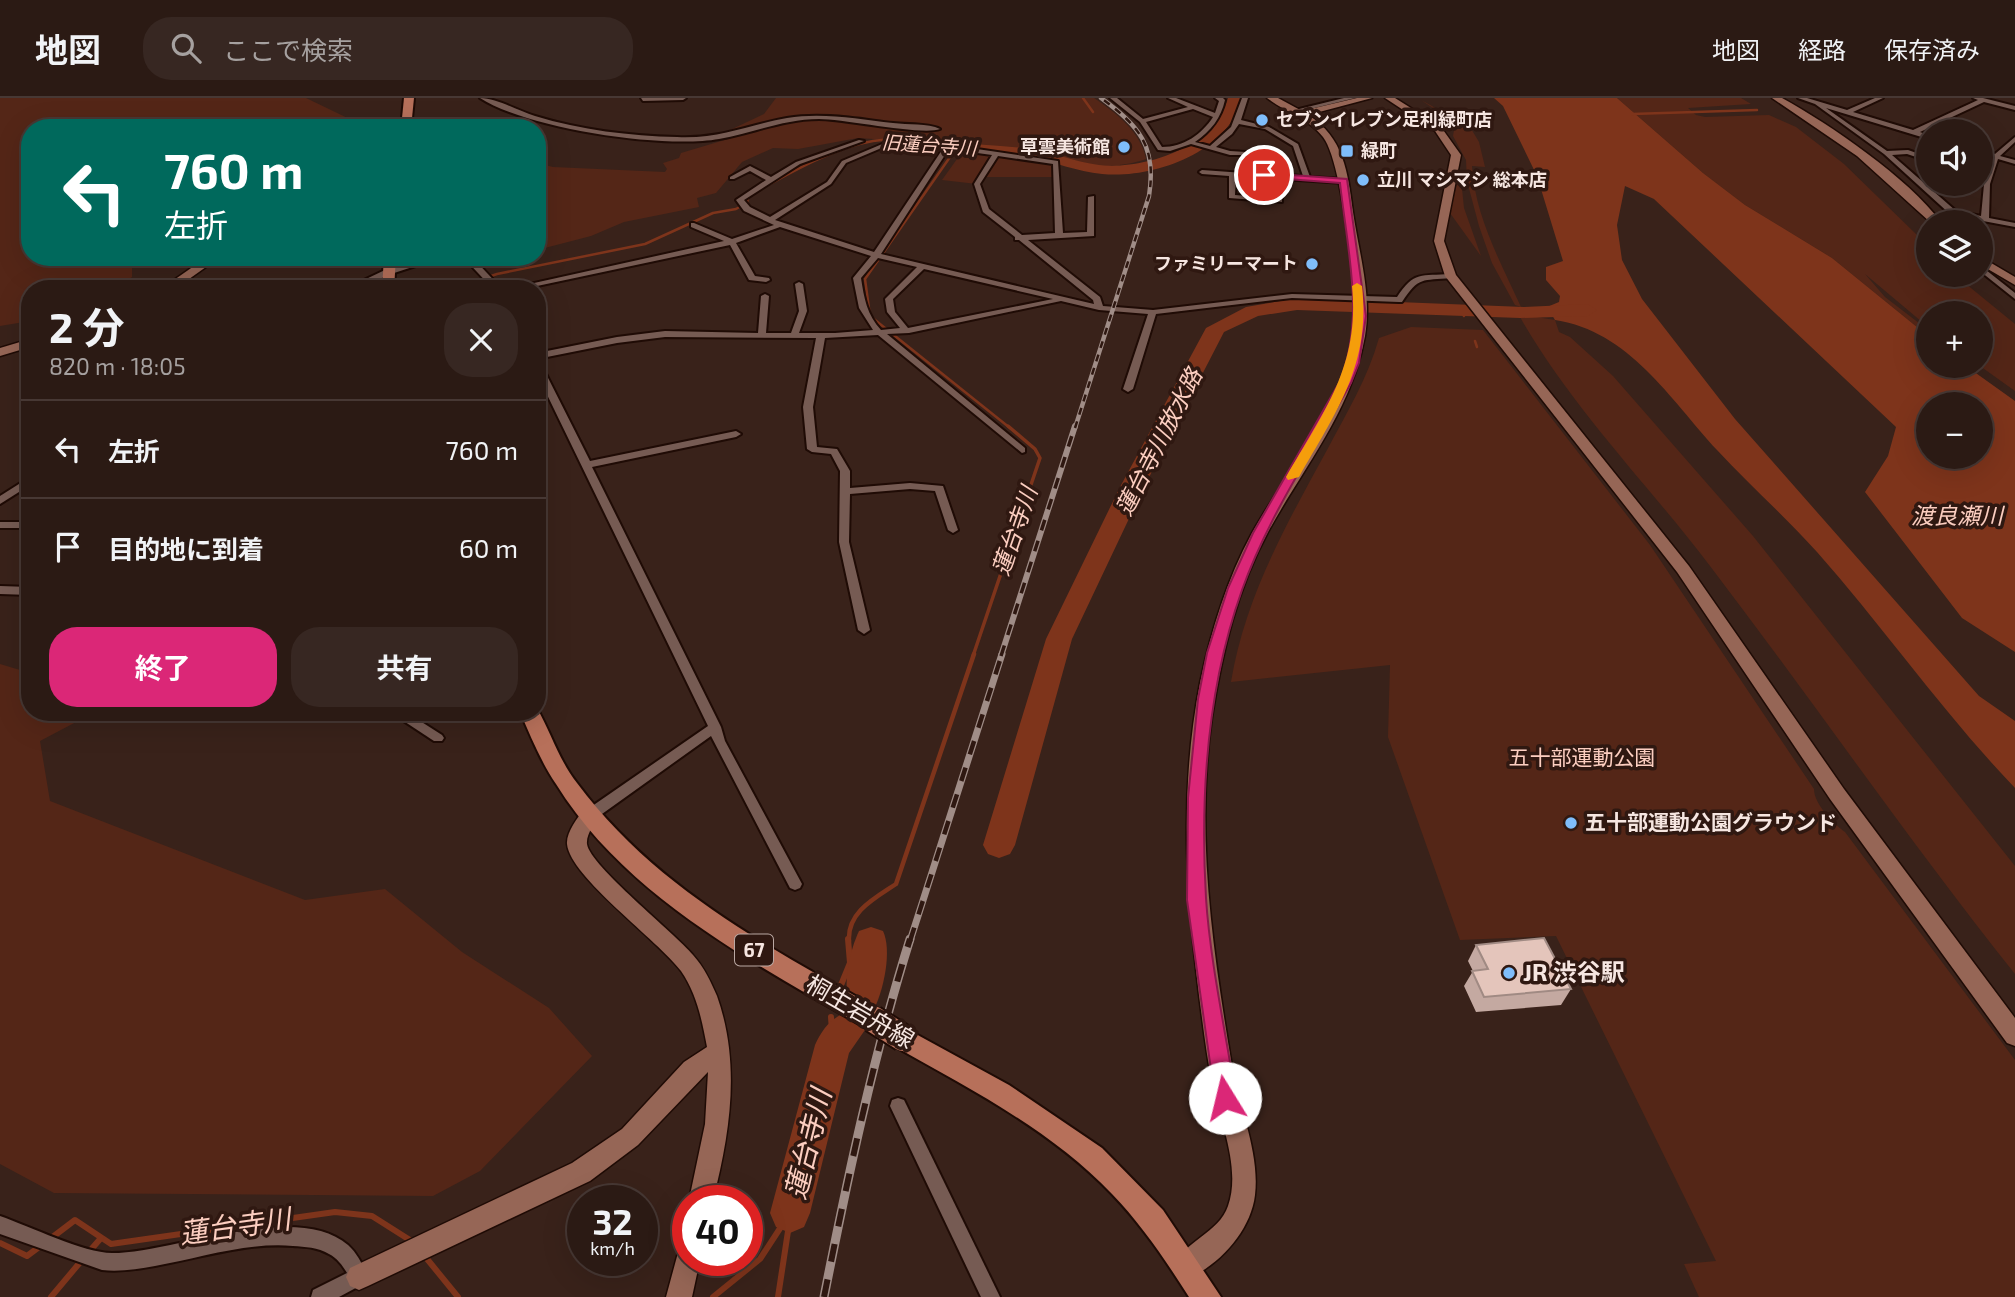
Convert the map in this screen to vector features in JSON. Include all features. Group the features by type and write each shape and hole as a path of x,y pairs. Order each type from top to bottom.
{"main road":[{"path":"406,119 409,98"},
{"path":"388,280 389,266"},
{"name":"桐生岩舟線","path":"534,721 567,787 590,816 643,869 698,913 1012,1100 1081,1150 1114,1178 1144,1209 1187,1266 1206,1297"}],"street":[{"path":"483,98 516,112 544,119"},
{"path":"643,99 683,98"},
{"path":"1112,98 1142,121 1160,149 1170,150 1191,143 1217,116 1223,100 1218,98"},
{"path":"1171,98 1217,116"},
{"path":"1209,148 1225,139 1240,122 1245,98"},
{"path":"1187,1266 1233,1226 1243,1193 1242,1169 1225,1098 1197,900 1196,798 1206,699 1215,653 1236,588 1260,533 1345,383 1353,363 1360,305 1344,180 1335,143 1320,126 1270,98"},
{"path":"1297,112 1352,98"},
{"path":"1297,112 1368,98"},
{"path":"1389,98 1438,130 1456,155 1440,241 1451,276 1683,569 1837,794 2015,1036"},
{"path":"1776,98 1819,124 1868,160 1923,210"},
{"path":"1801,98 1916,134"},
{"path":"1845,113 1879,98"},
{"path":"1913,133 1980,99 2015,108"},
{"path":"1858,101 1868,104"},
{"path":"1818,105 1886,153 1951,210"},
{"path":"1142,121 1193,107"},
{"path":"546,120 568,125 678,139 721,137 799,118 835,117 937,129"},
{"path":"1240,122 1267,128 1296,145 1307,178"},
{"path":"1993,160 2015,139"},
{"path":"861,141 798,163 740,200 747,209 780,225 876,255 1099,308 1153,312 1262,297 1360,305 1399,299 1410,283 1418,279 1451,276"},
{"path":"769,219 829,183 844,162 889,143"},
{"path":"1191,143 1244,153 1248,174"},
{"path":"1022,450 865,318 856,278 876,255 945,151 970,150 1056,162 1059,235"},
{"path":"1886,153 1908,152 1916,155"},
{"path":"997,153 977,184 986,210 1097,299 1099,308"},
{"path":"1995,157 2015,162"},
{"path":"732,178 750,168 771,180"},
{"path":"1202,172 1344,180"},
{"path":"1233,174 1231,197 1279,200 1279,176"},
{"path":"1018,238 1091,234 1092,197"},
{"path":"1993,221 2015,225"},
{"path":"694,225 732,242 752,278 766,280"},
{"path":"546,282 732,242 780,225"},
{"path":"180,280 202,266"},
{"path":"370,280 408,266"},
{"path":"476,266 489,280"},
{"path":"906,330 891,312 889,299 922,268"},
{"path":"1993,268 2015,282"},
{"path":"1993,278 2015,297"},
{"path":"794,335 803,311 799,284"},
{"path":"762,335 765,296"},
{"path":"546,354 617,340 665,334 821,336 906,330 1066,300"},
{"path":"1128,389 1153,312"},
{"path":"821,336 808,407 812,449 834,451 845,471 844,542 864,630"},
{"path":"0,352 21,346"},
{"path":"546,386 715,727 719,741 795,884"},
{"path":"587,465 736,434"},
{"path":"0,501 21,486"},
{"path":"845,491 910,486 939,488 953,530"},
{"path":"0,526 21,525"},
{"path":"0,590 21,591"},
{"path":"411,721 438,738"},
{"path":"704,1185 722,1077 706,997 687,962 610,887 579,851 577,839 590,816 715,727"},
{"path":"327,1295 359,1277 547,1190 607,1155 630,1137 692,1070 719,1052"},
{"path":"898,1106 991,1297"},
{"path":"0,1225 109,1262 275,1237 302,1237 335,1246 350,1259 359,1277"}],"green space":[{"path":"0,98 306,98 350,119 21,119 21,266 132,266 132,277 128,280 21,280 21,322 0,326"},
{"path":"776,98 1094,98 1119,117 1133,132 1146,159 1110,166 1075,162 1051,155 1056,177 982,177 977,184 942,180 967,145 858,138 798,149 773,148 742,162 716,193 697,198 699,207 624,222 591,236 546,248 546,165 665,172 667,169 663,163 679,158 681,153 738,136 739,129 728,131 764,114"},
{"path":"1617,98 1741,98 1751,104 1688,108 1696,115 1705,117 1769,115 1796,127 1844,164 1916,234 1916,287 1970,287 1987,301 1916,301 1916,317 1865,274 1885,297 1916,321 1916,326 1832,258 1745,205 1703,173"},
{"path":"1421,100 1470,127 1479,142 1485,167 1472,166 1478,203 1490,238 1521,307 1515,305 1492,263 1467,181 1466,160 1453,136 1454,130 1439,112"},
{"path":"1458,179 1461,179 1464,208 1481,256 1450,213"},
{"path":"1993,306 2015,324 2015,391 1993,375"},
{"path":"1520,317 1555,320 1559,332 1570,337 1613,376 1753,536 2015,866 2015,974 1710,566 1563,383"},
{"name":"五十部運動公園","path":"1411,327 1483,330 1650,545 1814,789 1821,807 1845,832 2015,1060 2015,1297 1699,1297 1684,1264 1716,1261 1556,936 1460,940 1388,737 1390,665 1231,682 1246,620 1269,562 1356,396 1379,338"},
{"path":"0,664 21,670 21,721 78,721 40,741 50,801 305,900 385,889 462,952 549,1008 592,1056 480,1171 433,1196 54,1193 0,1164"}],"water":[{"name":"渡良瀬川","path":"1494,98 1617,98 1703,173 1745,205 1832,258 1916,326 1916,378 1983,378 2015,401 2015,652 1962,618 1865,492 1888,456 1896,427 1654,199 1625,186 1617,225 1622,260 1642,299 1735,419 1979,696 2015,721 2015,788 1964,731 1817,552 1717,450 1665,389 1626,353 1605,338 1581,327 1555,320 1547,307 1559,302 1560,296 1546,280 1546,267 1563,261 1537,176 1503,106"}],"building":[{"path":"1544,938 1571,989 1484,997 1472,971 1488,969 1476,945"}],"waterway":[{"path":"1083,98 1093,112"},
{"name":"旧蓮台寺川","path":"949,146 1040,155 1100,170 1125,169 1165,160 1205,141 1220,129 1231,115 1235,98"},
{"path":"1632,114 1757,110"},
{"name":"旧蓮台寺川","path":"546,264 645,244 713,213 736,209 747,203 748,196 793,172 825,156 857,145 892,140 949,146"},
{"name":"蓮台寺川","path":"957,147 865,279 870,316 1010,428"},
{"name":"旧蓮台寺川","path":"479,280 536,266"},
{"name":"蓮台寺川放水路","path":"999,845 1059,639 1132,487 1216,328 1253,311 1297,304 1520,312"},
{"name":"蓮台寺川放水路","path":"1460,310 1464,316"},
{"name":"蓮台寺川放水路","path":"1528,312 1588,310"},
{"path":"1475,341 1477,347"},
{"name":"蓮台寺川","path":"973,656 1040,458 1035,449 1008,426"},
{"name":"蓮台寺川","path":"849,941 857,914 896,884 974,654"},
{"name":"蓮台寺川","path":"841,985 850,963 848,939"},
{"name":"蓮台寺川","path":"863,996 871,941"},
{"name":"蓮台寺川","path":"831,1017 833,1045"},
{"name":"蓮台寺川","path":"790,1213 833,1045 849,1027"},
{"name":"蓮台寺川","path":"50,1239 75,1220 111,1244 335,1212 372,1216 413,1242"},
{"name":"蓮台寺川","path":"713,1297 760,1259 790,1213"},
{"path":"778,1297 790,1218"},
{"path":"88,1253 101,1238"},
{"name":"蓮台寺川","path":"0,1243 27,1256 43,1244"},
{"name":"蓮台寺川","path":"423,1254 458,1297"},
{"path":"51,1297 82,1260"}],"railway":[{"path":"1075,428 1149,196 1151,179 1147,150 1142,139 1126,118 1101,98"},
{"path":"1001,656 1075,426"},
{"path":"910,941 1002,654"},
{"path":"824,1297 862,1117 910,939"}],"slow traffic":[{"path":"1293,477 1332,409 1353,363 1360,332 1357,286"}],"place":[{"name":"セブンイレブン足利緑町店","path":"1262,120"},
{"name":"草雲美術館","path":"1124,147"},
{"name":"緑町","path":"1347,151"},
{"name":"立川 マシマシ 総本店","path":"1363,180"},
{"name":"ファミリーマート","path":"1312,264"},
{"name":"五十部運動公園グラウンド","path":"1571,823"},
{"name":"JR 渋谷駅","path":"1509,973"}],"route":[{"path":"1225,1098 1197,900 1196,798 1206,699 1226,615 1246,562 1345,383 1360,332 1360,302 1344,180 1264,175"}]}
